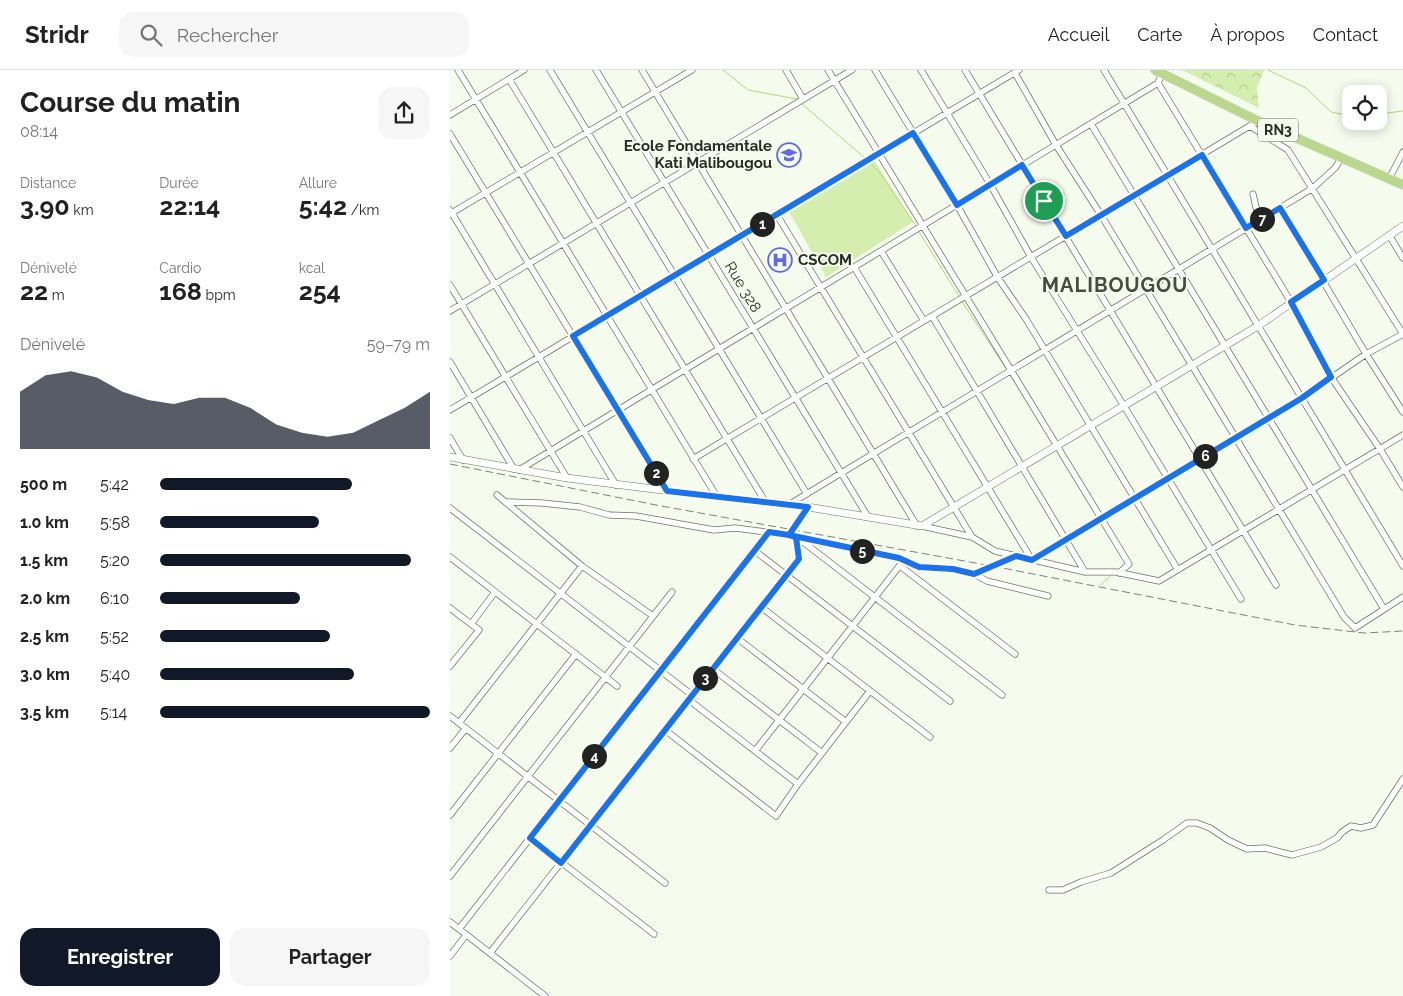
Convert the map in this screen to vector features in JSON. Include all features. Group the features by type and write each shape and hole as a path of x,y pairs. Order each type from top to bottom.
{"highway":[{"name":"RN3","path":"1159,72 1254,124 1342,158 1403,185"}],"street":[{"path":"458,70 717,497"},
{"path":"450,115 524,70"},
{"path":"550,70 807,494"},
{"name":"Rue 328","path":"596,70 868,517"},
{"path":"642,70 874,454 920,526"},
{"path":"616,485 451,213 692,70"},
{"path":"786,70 803,99"},
{"path":"828,70 1129,564 1119,573"},
{"path":"450,311 852,70"},
{"path":"875,70 957,205 998,278 1045,350 1178,570"},
{"path":"921,70 1076,332 1124,406 1241,599"},
{"path":"965,70 1276,585"},
{"path":"1104,70 1403,566"},
{"path":"450,410 1015,72 1056,145 1101,215 1344,617 1356,628 1403,597"},
{"path":"1159,72 1158,83 1291,302 1331,377 1380,449 1403,487"},
{"path":"510,79 766,503"},
{"path":"516,469 550,451 1158,83"},
{"path":"1091,124 1384,609"},
{"path":"693,459 1254,124 1288,150 1403,334 1366,354 1302,398 1032,560"},
{"path":"450,134 667,491"},
{"path":"1389,179 1403,152"},
{"path":"790,504 1313,188 1335,168 1342,158"},
{"path":"1253,194 1259,220"},
{"path":"1280,208 1366,354 1403,412"},
{"path":"777,215 972,537"},
{"path":"920,526 1258,326 1403,226"},
{"path":"1390,235 1403,258"},
{"path":"881,251 924,321"},
{"path":"854,267 1032,560"},
{"path":"450,285 567,478"},
{"path":"932,316 1085,572"},
{"path":"450,362 516,469"},
{"path":"450,457 567,478 766,503 790,504 920,526 972,537 995,551 1032,560 1085,572 1119,573 1159,581 1403,436"},
{"path":"450,438 463,460"},
{"path":"497,495 582,566 653,616"},
{"path":"507,502 570,506 609,515 636,516 714,530 734,528 789,535 919,567 953,569 974,574 987,582 1048,596"},
{"path":"789,535 808,507"},
{"path":"450,508 661,671 690,698 798,784"},
{"path":"459,929 769,532"},
{"path":"490,953 799,559 796,537"},
{"path":"796,537 1002,695"},
{"path":"755,551 950,702"},
{"path":"974,574 1016,556"},
{"path":"450,557 617,686"},
{"path":"755,751 902,563"},
{"path":"902,563 1015,654"},
{"path":"459,723 582,566"},
{"path":"470,624 495,592"},
{"path":"450,876 672,592"},
{"path":"761,607 930,737"},
{"path":"450,608 478,630 451,664"},
{"path":"737,638 846,722"},
{"path":"450,815 576,654"},
{"path":"713,669 822,753"},
{"path":"665,730 776,816 798,784 870,691"},
{"path":"450,716 665,883"},
{"path":"450,748 466,728"},
{"path":"1049,890 1063,890 1081,882 1111,873 1187,823 1197,823 1210,828 1228,840 1247,849 1265,848 1292,855 1321,847 1337,838 1351,826 1362,828 1374,825 1403,779"},
{"path":"530,838 654,934"},
{"path":"450,922 546,996"},
{"path":"450,956 466,935"}],"green space":[{"path":"1182,70 1264,70 1257,88 1259,108"},
{"path":"874,160 913,222 826,277 788,210"}],"waterway":[{"path":"723,70 748,90 797,99"},
{"path":"1268,70 1306,88 1331,112 1342,114"},
{"path":"802,104 865,158"},
{"path":"1387,113 1403,111"},
{"path":"870,163 880,173 916,226"},
{"path":"919,232 959,296"},
{"path":"961,300 1007,370"},
{"path":"1009,373 1036,416"},
{"path":"1100,585 1113,574"}],"railway":[{"path":"450,464 656,505 992,566 1295,625 1364,633 1403,631"}],"place":[{"name":"Ecole Fondamentale Kati Malibougou","path":"789,155"},
{"name":"CSCOM","path":"780,260"}],"district":[{"name":"MALIBOUGOU","path":"1115,285"}],"route":[{"path":"1044,201 1022,165 957,205 913,133 573,336 667,491 808,507 789,535 796,537 799,559 561,863 530,838 769,532 789,535 899,558 919,567 953,569 974,574 1016,556 1032,560 1302,398 1331,377 1291,302 1324,280 1280,208 1246,228 1202,155 1066,236 1044,201"}]}
